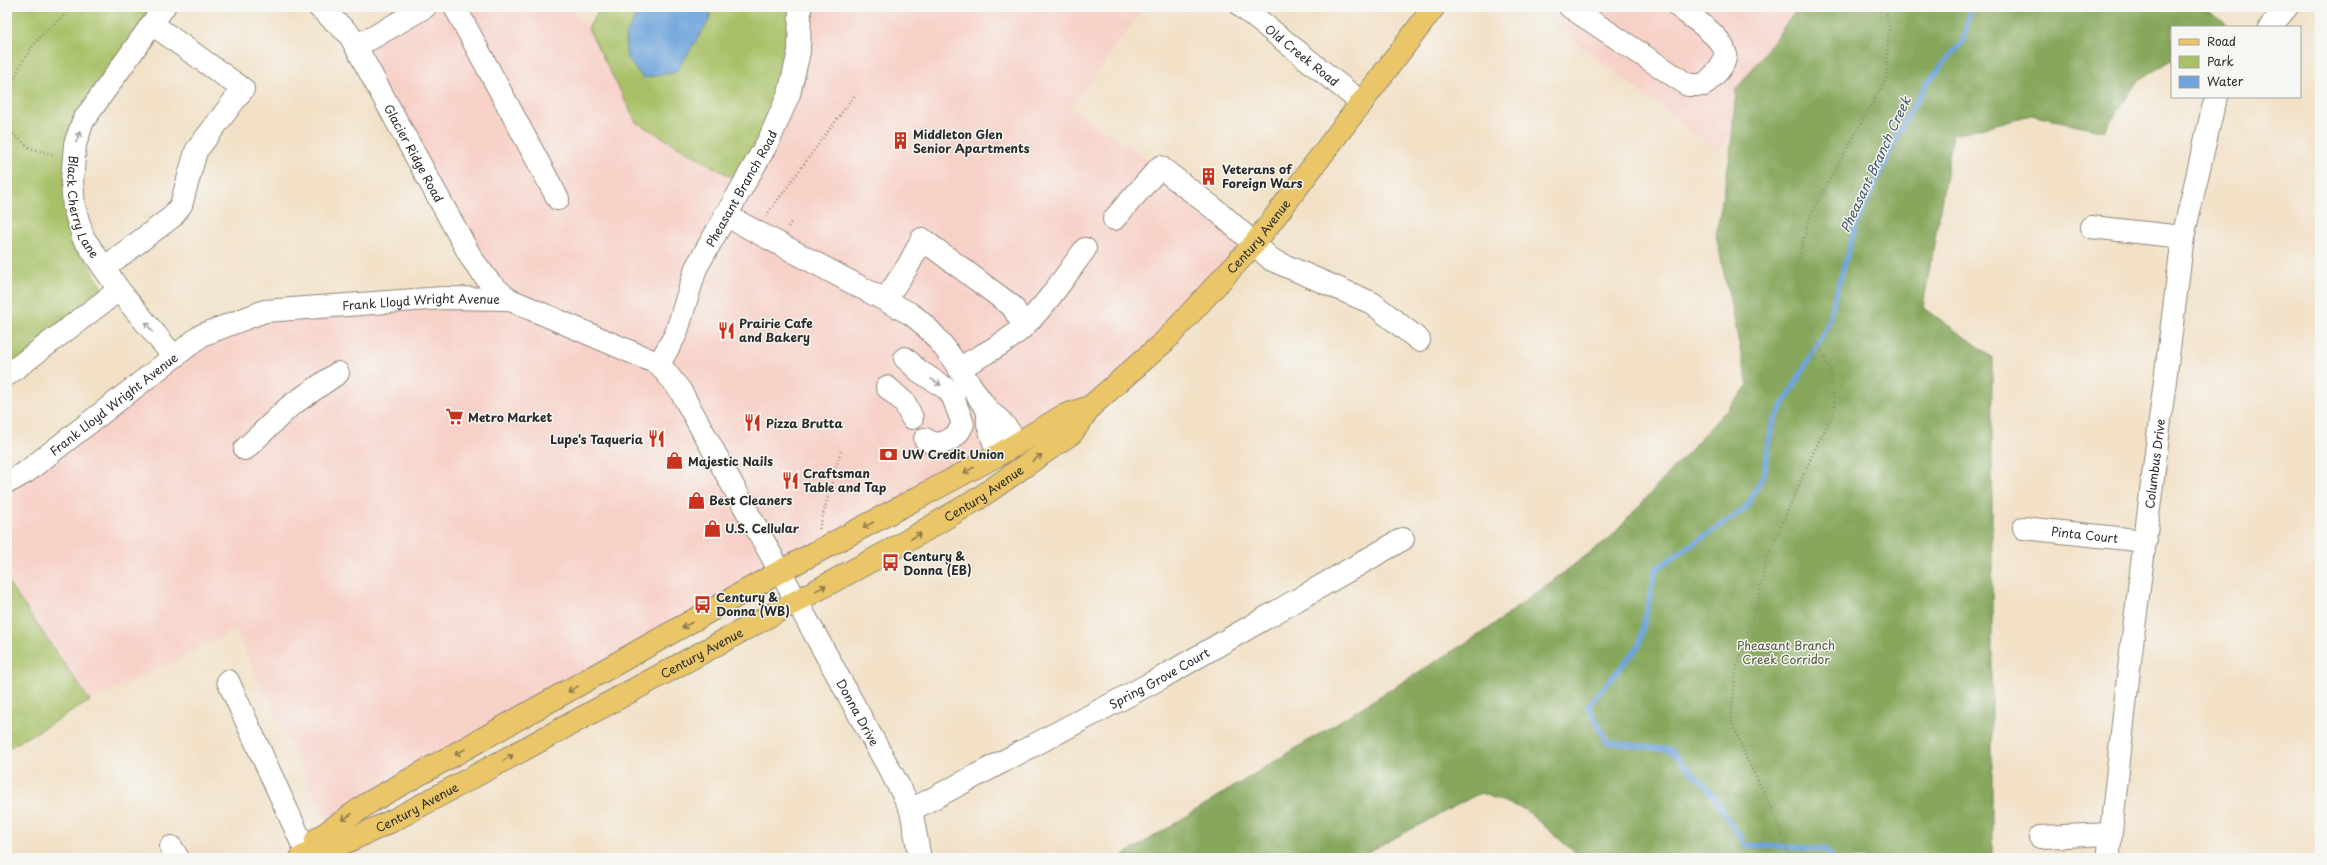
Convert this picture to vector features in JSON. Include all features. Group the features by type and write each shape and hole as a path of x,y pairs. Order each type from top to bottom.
{"main road":[{"name":"Century Avenue","path":"307,854 324,852 392,821 900,546 979,498 1072,433 1090,407 1165,341 1255,243 1434,7"},
{"name":"Century Avenue","path":"307,854 316,840 370,802 781,571 998,455 1063,416 1090,407"}],"street":[{"name":"Glacier Ridge Road","path":"320,7 349,34 472,259 490,283 508,299"},
{"path":"355,45 372,38 425,7"},
{"path":"455,7 558,199"},
{"name":"Pheasant Branch Road","path":"659,364 676,334 696,268 769,140 789,94 799,52 800,7"},
{"name":"Old Creek Road","path":"1242,7 1362,103"},
{"path":"1570,7 1688,85 1704,85 1716,73 1725,59 1724,48 1719,40 1679,7"},
{"path":"2271,26 2287,7"},
{"path":"104,268 172,217 181,205 196,151 243,89 158,16"},
{"name":"Black Cherry Lane","path":"158,16 83,121 75,144 72,182 74,207 83,236 119,290 174,357"},
{"name":"Columbus Drive","path":"2110,858 2111,834 2184,237 2213,108 2217,98"},
{"path":"1114,219 1160,167 1255,243 1272,260 1372,303 1419,340"},
{"path":"725,215 911,314 925,325 960,368 988,411 1009,431 1017,443"},
{"path":"2091,227 2184,237"},
{"path":"885,300 908,266 922,240 1012,306 1024,326"},
{"path":"960,368 1009,339 1024,326 1048,300 1085,249"},
{"path":"7,375 119,290"},
{"name":"Frank Lloyd Wright Avenue","path":"7,479 12,480 26,472 202,335 265,311 442,298 508,299 659,364 680,390 781,571"},
{"path":"905,358 919,371 947,389 953,396 963,424 956,436 948,441 937,444 925,439"},
{"path":"245,449 290,406 338,374"},
{"path":"887,387 905,403 912,418"},
{"path":"988,411 988,424 998,455"},
{"name":"Pinta Court","path":"2024,528 2146,541"},
{"name":"Spring Grove Court","path":"911,810 1160,678 1403,539"},
{"name":"Donna Drive","path":"781,571 911,810 920,858"},
{"path":"228,681 307,854"},
{"path":"2040,837 2111,834"}],"path":[{"path":"7,97 13,81 34,42 54,22 77,7"},
{"path":"1790,858 1773,811 1746,757 1731,720 1736,669 1757,605 1766,560 1813,453 1835,410 1831,371 1812,331 1795,270 1810,216 1886,78 1889,26 1885,7"},
{"path":"763,219 854,96"},
{"path":"7,129 30,148 74,159"},
{"path":"817,535 841,450"}],"shaded area":[{"path":"425,7 569,7 588,28 601,7 1144,7 1071,109 1160,167 1255,243 1108,393 330,829 235,630 90,701 7,581 7,488 242,319 508,299 355,45"},
{"path":"1531,7 1808,7 1819,16 1717,151"}],"green space":[{"path":"7,7 156,7 86,104 72,234 103,290 7,371"},
{"path":"601,7 800,7 799,52 743,184 636,122 588,28"},
{"name":"Pheasant Branch Creek Corridor","path":"1799,7 2204,7 2227,26 2171,26 2171,61 2139,80 2104,131 2031,115 1953,135 1923,307 1992,357 1992,858 1581,858 1526,810 1480,793 1357,858 1119,858 1488,629 1611,537 1748,386 1716,235 1730,155 1736,90"},
{"path":"7,581 90,701 7,749"}],"water":[{"path":"641,7 712,7 708,22 676,72 643,78 627,58 625,37"}],"waterway":[{"name":"Pheasant Branch Creek","path":"1832,858 1826,849 1745,845 1707,787 1670,750 1607,742 1588,706 1639,646 1656,569 1746,508 1764,474 1772,425 1826,329 1855,227 1902,126 1927,83 1963,41 1971,7"}],"place":[{"name":"Middleton Glen Senior Apartments","path":"900,141"},
{"name":"Veterans of Foreign Wars","path":"1209,176"},
{"name":"Prairie Cafe and Bakery","path":"726,330"},
{"name":"Metro Market","path":"455,417"},
{"name":"Pizza Brutta","path":"753,423"},
{"name":"Lupe's Taqueria","path":"656,439"},
{"name":"UW Credit Union","path":"889,454"},
{"name":"Majestic Nails","path":"675,461"},
{"name":"Craftsman Table and Tap","path":"790,480"},
{"name":"Best Cleaners","path":"696,500"},
{"name":"U.S. Cellular","path":"712,528"},
{"name":"Century & Donna (EB)","path":"890,563"},
{"name":"Century & Donna (WB)","path":"703,604"}]}
